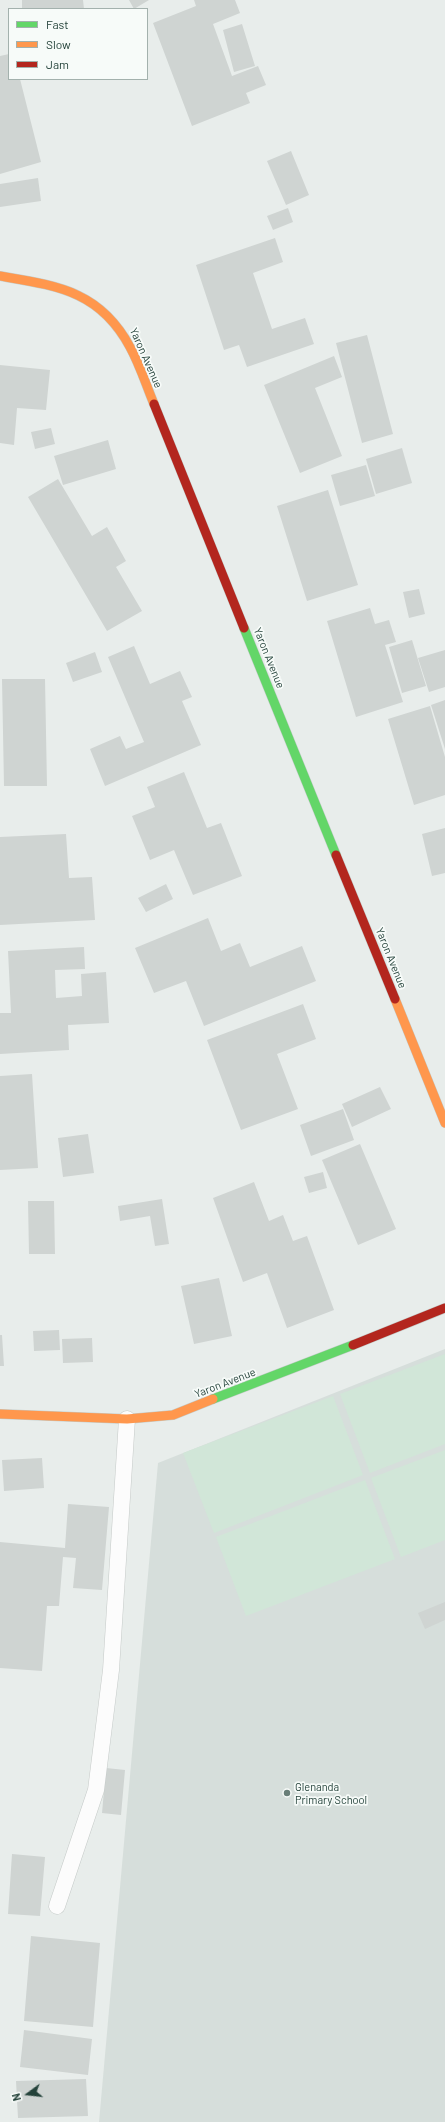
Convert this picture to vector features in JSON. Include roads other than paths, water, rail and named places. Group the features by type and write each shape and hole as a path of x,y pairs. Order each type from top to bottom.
{"street":[{"name":"Yaron Avenue","path":"0,276 38,283 84,297 104,311 118,326 131,348 445,1123"},
{"name":"Yaron Avenue","path":"0,1414 127,1419 173,1415 200,1406 445,1308"}],"lane":[{"path":"57,1906 96,1790 111,1670 127,1419"}],"place":[{"name":"Glenanda Primary School","path":"287,1793"}]}
